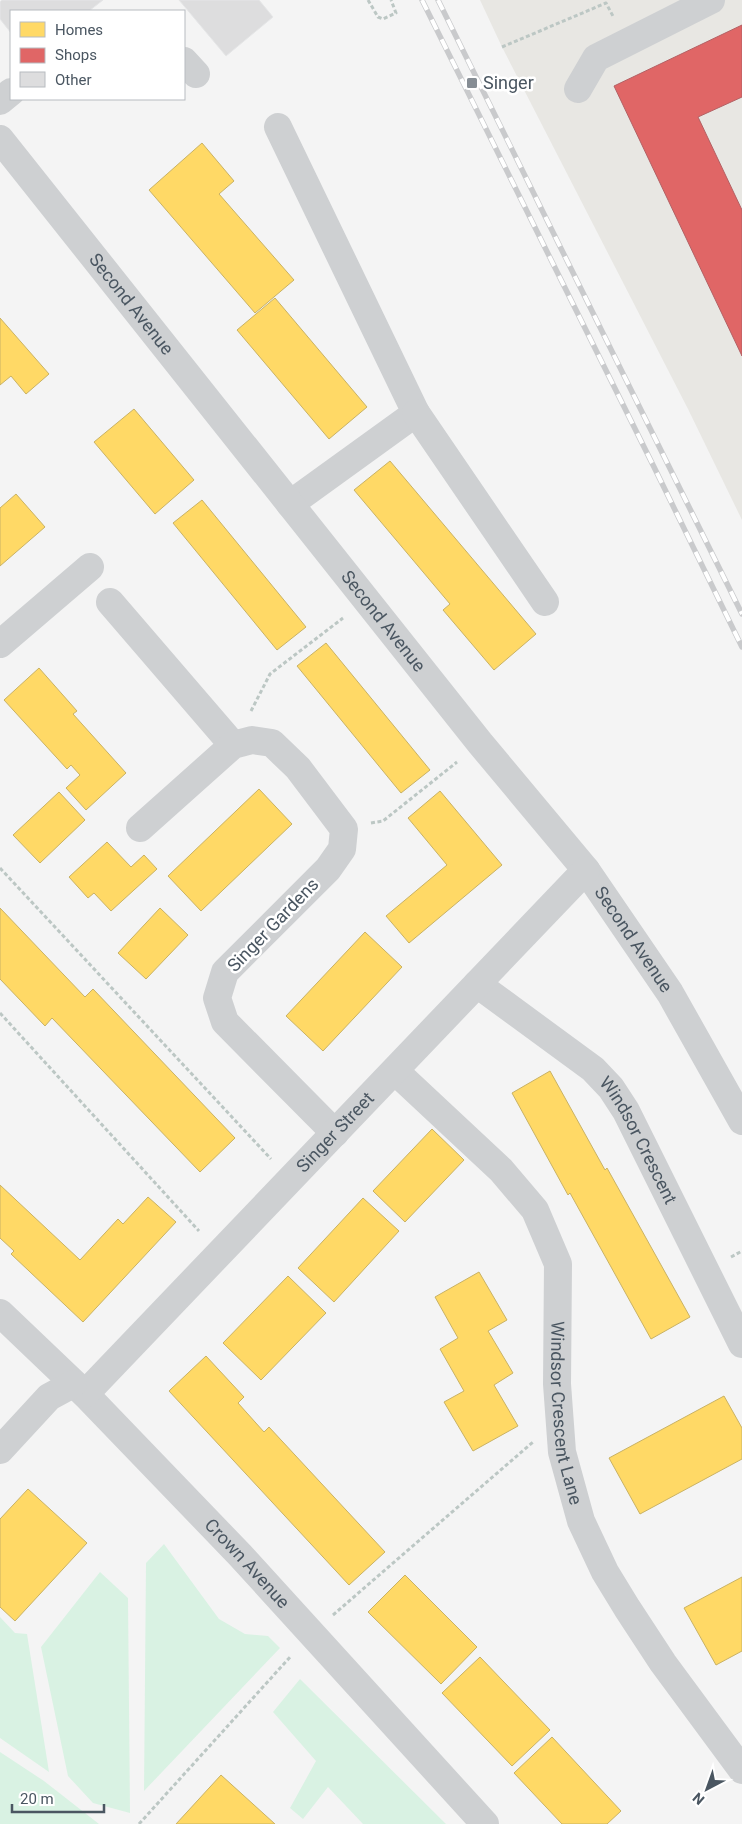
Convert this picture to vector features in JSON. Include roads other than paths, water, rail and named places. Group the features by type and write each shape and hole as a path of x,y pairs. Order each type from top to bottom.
{"street":[{"path":"578,89 596,58 626,43 672,9 711,0"},
{"path":"0,101 10,93"},
{"path":"278,127 416,413 544,602"},
{"name":"Second Avenue","path":"0,139 480,744 586,870 670,993 742,1122"},
{"path":"290,504 416,413"},
{"path":"0,644 90,567"},
{"path":"110,602 233,745 140,828"},
{"name":"Singer Gardens","path":"233,745 252,740 272,743 298,768 344,829 342,849 328,869 225,972 217,998 225,1022 335,1133"},
{"name":"Singer Street","path":"0,1450 48,1397 79,1389 219,1254 586,870"},
{"name":"Windsor Crescent","path":"477,984 592,1069 611,1088 626,1111 742,1344"},
{"name":"Windsor Crescent Lane","path":"395,1071 501,1170 535,1210 558,1264 556,1384 562,1452 581,1521 605,1572 663,1663 742,1770"},
{"name":"Crown Avenue","path":"0,1313 79,1389 240,1555 484,1824"}],"railway":[{"path":"422,0 742,647"},
{"path":"438,0 742,614"}],"place":[{"name":"Singer","path":"472,83"}]}
